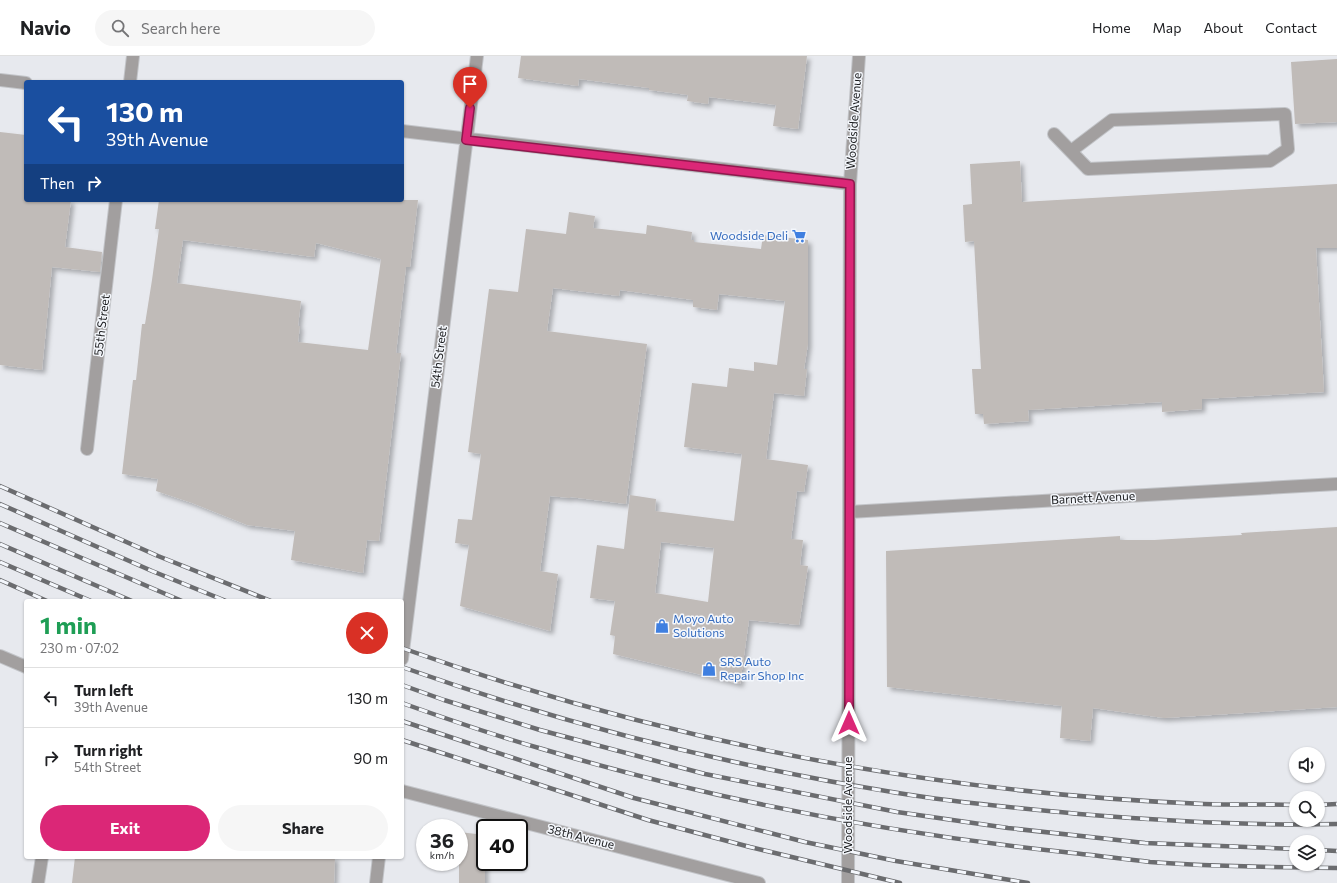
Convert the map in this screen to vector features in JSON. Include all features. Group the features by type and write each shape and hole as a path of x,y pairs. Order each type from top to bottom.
{"street":[{"path":"130,80 133,56"},
{"name":"54th Street","path":"404,643 477,56"},
{"name":"Woodside Avenue","path":"848,883 850,184 859,56"},
{"path":"0,80 24,83"},
{"path":"1054,134 1088,169 1270,161 1288,149 1285,114 1112,120 1072,151"},
{"path":"404,131 466,140 850,184"},
{"name":"55th Street","path":"87,449 116,202"},
{"name":"Barnett Avenue","path":"849,512 1337,484"},
{"path":"0,656 24,666"},
{"name":"38th Avenue","path":"404,792 760,883"},
{"path":"38,883 42,859"},
{"path":"376,883 379,859"}],"building":[{"path":"521,56 807,56 798,129 773,126 776,105 709,97 708,104 687,101 688,95 649,90 649,88 579,79 578,86 518,78"},
{"path":"1337,59 1337,122 1295,124 1291,62"},
{"path":"0,132 24,135 24,202 71,202 65,247 102,252 100,272 52,267 42,370 0,365"},
{"path":"1020,161 1022,202 1337,184 1337,248 1316,248 1324,392 1202,399 1202,409 1162,412 1162,402 1028,410 1029,421 984,424 983,414 975,414 972,369 981,369 974,241 965,242 963,205 972,204 970,164"},
{"path":"404,200 418,200 410,267 406,267 396,353 401,353 379,541 367,540 363,573 291,560 295,531 247,525 192,503 156,491 158,479 122,474 133,380 136,380 142,324 145,324 159,229 155,229 159,202 404,202","holes":["183,240 314,257 316,243 381,259 368,350 298,342 301,301 177,283"]},
{"path":"569,212 595,216 593,228 646,234 647,225 692,232 691,240 694,240 694,242 761,249 763,235 808,240 808,344 804,369 807,369 804,396 774,393 766,459 808,465 804,492 797,491 791,539 803,540 800,565 808,566 799,625 749,620 740,684 613,654 615,636 610,635 615,601 590,598 597,545 624,549 630,495 656,499 655,511 734,521 742,454 684,447 692,383 727,387 729,368 754,371 754,362 777,365 785,301 719,294 717,310 693,307 693,300 620,290 619,296 553,288 547,331 647,344 626,504 550,496 540,571 558,574 550,631 460,606 469,545 455,543 458,519 472,520 481,454 468,452 489,289 518,292 526,229 566,234","holes":["661,542 714,548 708,602 655,593"]},
{"path":"1337,527 1337,707 1164,718 1093,708 1090,741 1060,738 1062,706 887,687 886,551 1120,536 1120,540 1154,540 1242,535 1241,533"},
{"path":"468,833 476,834 476,871 485,871 485,883 459,883 459,871 468,871"},
{"path":"75,859 335,859 334,883 72,883"}],"railway":[{"path":"0,486 158,556 266,599"},
{"path":"0,504 152,571 221,599"},
{"path":"0,523 177,599"},
{"path":"0,544 127,599"},
{"path":"0,562 86,599"},
{"path":"0,580 43,599"},
{"path":"404,649 499,681 598,710 697,735 797,756 898,774 1000,788 1102,798 1204,804 1289,805"},
{"path":"404,668 524,707 647,741 772,770 898,793 988,805 1143,819 1240,824 1337,824"},
{"path":"404,686 540,730 705,774 897,812 1008,828 1145,843 1289,849"},
{"path":"404,704 505,738 668,783 799,812 865,824 998,844 1150,862 1220,866 1337,868"},
{"path":"404,722 634,798 805,842 896,861 1028,883"},
{"path":"404,741 648,820 750,847 900,883"},
{"path":"1325,805 1337,804"},
{"path":"1325,850 1337,851"}],"place":[{"name":"Woodside Deli","path":"799,236"},
{"name":"Moyo Auto Solutions","path":"662,626"},
{"name":"SRS Auto Repair Shop Inc","path":"709,669"}],"route":[{"path":"470,108 466,140 850,184 848,484 849,723"}]}
